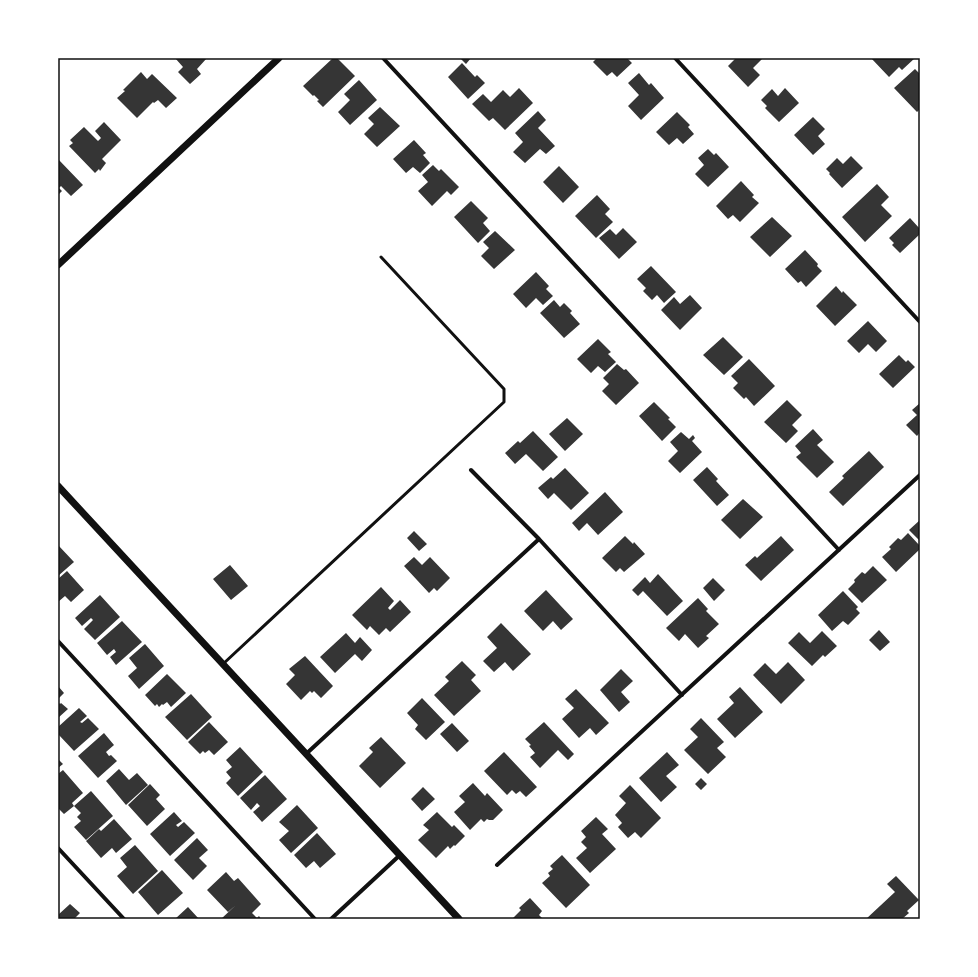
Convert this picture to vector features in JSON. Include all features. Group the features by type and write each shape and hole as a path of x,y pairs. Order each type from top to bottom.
{"street":[{"path":"58,266 279,58"},
{"path":"383,58 839,550"},
{"path":"675,58 920,322"},
{"path":"471,470 539,539 682,695"},
{"path":"497,865 920,475"},
{"path":"58,486 459,919"},
{"path":"306,754 539,539"},
{"path":"58,641 315,919"},
{"path":"58,848 124,919"},
{"path":"331,919 400,855"}],"lane":[{"path":"223,664 504,402 504,389 381,257"}],"building":[{"path":"175,58 207,58 197,69 201,74 190,84 178,72 183,67"},
{"path":"333,58 337,58 355,76 323,107 317,101 319,100 303,86"},
{"path":"460,58 471,58 466,64"},
{"path":"597,58 627,58 632,63 617,77 612,72 607,76 593,62"},
{"path":"736,58 762,59 753,68 760,75 748,87 728,66"},
{"path":"871,58 915,58 902,70 899,67 889,77"},
{"path":"462,63 475,77 477,75 485,83 468,99 448,77"},
{"path":"915,69 920,74 920,109 917,112 894,88"},
{"path":"141,72 147,79 152,74 177,98 166,108 158,100 154,103 153,102 137,118 117,98"},
{"path":"639,73 649,85 651,83 664,98 641,120 628,106 639,95 628,83"},
{"path":"359,80 377,100 350,125 338,112 350,100 344,94"},
{"path":"519,88 533,103 505,130 493,118 489,121 472,104 483,94 491,102 503,90 510,97"},
{"path":"785,88 799,103 779,122 765,108 767,106 761,100 772,89 778,96"},
{"path":"380,107 400,126 377,147 364,134 374,124 368,118"},
{"path":"538,111 546,120 538,128 555,146 546,154 540,149 525,163 513,152 523,142 515,133"},
{"path":"677,112 690,125 688,127 694,134 683,144 677,138 669,145 656,132"},
{"path":"813,117 825,129 818,136 825,144 813,155 794,135"},
{"path":"104,122 121,140 102,159 106,163 100,171 99,169 95,173 69,146 73,143 70,140 84,127 98,141 101,138 95,131"},
{"path":"414,140 426,153 423,155 430,163 420,173 413,167 406,173 393,159"},
{"path":"708,149 714,155 716,153 729,167 708,187 695,174 704,165 698,158"},
{"path":"851,156 863,168 842,188 826,169 837,158 843,164"},
{"path":"58,159 83,185 71,196 61,186 59,188 62,191 58,195"},
{"path":"433,165 439,171 441,169 459,187 451,195 447,191 432,206 418,191 428,182 422,175"},
{"path":"559,166 579,187 563,203 543,182"},
{"path":"741,181 754,195 752,197 759,203 740,222 733,215 728,219 716,206"},
{"path":"877,184 889,197 881,205 892,216 865,242 842,217"},
{"path":"597,195 610,209 605,214 613,222 596,238 575,216"},
{"path":"471,201 488,218 483,223 490,231 478,243 454,217"},
{"path":"772,217 792,236 770,257 750,237"},
{"path":"910,218 920,229 920,234 900,253 892,245 894,243 889,238"},
{"path":"623,228 637,242 619,259 599,238 610,229 616,235"},
{"path":"495,231 515,250 494,269 481,256 489,248 483,242"},
{"path":"805,250 818,264 817,266 822,271 806,287 801,281 798,283 785,269"},
{"path":"651,266 676,292 664,303 657,295 652,300 643,291 646,288 637,279"},
{"path":"536,272 549,286 546,289 553,296 543,305 536,298 526,308 513,294"},
{"path":"836,286 857,305 835,326 816,306"},
{"path":"690,295 702,308 680,330 661,310 674,297 680,304"},
{"path":"554,300 560,307 564,303 572,311 570,313 580,324 564,338 540,313"},
{"path":"868,321 887,341 876,352 868,344 859,353 847,341"},
{"path":"723,337 743,357 724,375 703,355"},
{"path":"598,339 611,352 608,354 616,362 605,372 598,366 591,373 577,359"},
{"path":"899,355 906,362 908,360 915,367 893,388 879,374"},
{"path":"749,359 775,386 754,406 746,397 744,399 733,388 738,383 731,376"},
{"path":"617,364 624,370 626,369 639,383 616,405 602,391 609,384 603,378"},
{"path":"787,400 802,415 792,425 798,431 786,443 764,422"},
{"path":"654,402 670,418 668,419 676,427 662,441 639,416"},
{"path":"920,403 920,432 917,436 906,425 917,415 912,410"},
{"path":"567,418 583,434 565,451 549,434"},
{"path":"813,429 823,440 817,445 834,462 817,478 796,457 801,453 795,446"},
{"path":"533,431 558,457 543,471 526,454 515,464 505,453 518,441 520,443"},
{"path":"681,432 689,439 693,435 695,438 692,441 702,452 680,473 668,461 678,451 670,442"},
{"path":"869,451 884,467 843,506 829,492 844,478 842,476"},
{"path":"707,467 718,479 716,481 729,495 717,506 693,480"},
{"path":"565,468 589,493 571,510 554,493 548,499 538,488 551,477 553,479"},
{"path":"605,492 623,512 598,535 587,523 579,531 572,523"},
{"path":"743,499 763,517 740,539 721,520"},
{"path":"920,520 920,541 909,530"},
{"path":"414,531 427,544 419,551 407,538"},
{"path":"908,533 920,546 920,549 896,572 882,557 891,549 889,547 898,538 901,540"},
{"path":"625,536 633,544 634,542 645,554 624,572 620,568 616,572 602,558"},
{"path":"781,536 794,550 761,581 745,565 755,556 757,558"},
{"path":"58,545 74,562 58,576"},
{"path":"414,557 422,565 430,557 450,578 437,591 434,588 429,593 404,566"},
{"path":"230,565 248,586 231,600 213,579"},
{"path":"873,566 887,580 862,603 848,589 862,572 865,574"},
{"path":"67,571 84,590 71,602 65,596 58,602 58,579"},
{"path":"658,574 683,601 667,616 643,591 638,596 632,590 645,577 650,583"},
{"path":"713,578 725,590 714,601 703,588"},
{"path":"381,587 394,601 388,608 390,610 400,600 411,612 390,632 386,628 379,635 370,626 367,630 352,615"},
{"path":"546,590 573,619 561,630 553,621 543,631 524,611"},
{"path":"843,591 858,607 856,609 860,613 848,625 843,621 832,631 818,615"},
{"path":"100,595 120,617 95,640 84,629 93,620 91,618 82,626 75,618"},
{"path":"698,598 708,609 706,611 719,624 706,636 709,638 698,648 685,634 679,641 666,628"},
{"path":"122,621 142,642 116,665 110,657 116,652 114,649 107,655 97,643"},
{"path":"501,623 531,654 513,671 505,662 494,672 483,661 497,648 487,637"},
{"path":"879,630 890,642 880,651 869,640"},
{"path":"822,631 837,646 825,657 823,655 812,666 788,643 799,632 810,643"},
{"path":"346,633 355,643 360,637 372,650 362,661 355,654 335,673 320,657"},
{"path":"145,644 164,666 139,689 128,676 137,668 129,658"},
{"path":"305,656 333,686 321,698 314,691 312,693 310,691 301,700 286,684 295,675 289,669"},
{"path":"462,661 476,675 471,680 481,691 454,716 434,695 449,681 445,677"},
{"path":"788,662 805,680 781,704 753,675 765,663 776,674"},
{"path":"621,669 633,681 621,692 630,702 619,712 600,690"},
{"path":"167,674 186,693 171,707 167,702 159,707 157,704 155,706 145,695"},
{"path":"58,686 64,693 58,699"},
{"path":"740,687 763,712 735,738 717,719 734,703 729,697"},
{"path":"576,689 609,723 596,735 590,728 579,738 562,719 574,708 565,699"},
{"path":"191,694 212,717 187,740 165,717"},
{"path":"422,698 445,722 426,740 415,729 418,725 407,713"},
{"path":"58,702 68,709 58,718"},
{"path":"79,708 87,716 80,722 82,723 88,718 99,729 74,751 58,734 58,727"},
{"path":"701,718 724,742 717,748 726,757 708,774 684,750 698,737 690,729"},
{"path":"209,722 228,742 214,755 209,750 205,753 203,751 200,754 188,742"},
{"path":"544,722 574,754 568,760 558,750 540,768 530,757 535,753 529,746 531,745 525,739"},
{"path":"452,723 469,741 457,752 440,734"},
{"path":"104,733 114,745 106,752 117,761 98,778 78,756"},
{"path":"381,737 406,763 380,788 359,766 373,752 369,748"},
{"path":"240,747 263,772 238,796 226,783 231,778 226,772 232,767 226,760"},
{"path":"504,752 537,787 526,797 520,791 516,794 512,790 507,795 484,771"},
{"path":"667,752 679,765 666,776 677,787 661,802 639,778"},
{"path":"58,759 63,764 58,768"},
{"path":"119,769 129,780 137,773 148,785 126,805 106,781"},
{"path":"63,770 83,793 72,803 74,806 64,814 58,808 58,774"},
{"path":"265,775 287,799 262,822 253,812 260,806 257,803 251,810 240,798"},
{"path":"701,778 707,784 701,790 695,784"},
{"path":"473,783 485,796 487,793 503,810 493,820 487,819 484,822 481,819 470,830 454,812 465,802 459,796"},
{"path":"150,784 160,795 156,799 165,809 147,826 128,805"},
{"path":"630,785 661,818 641,838 635,832 628,838 618,827 622,823 615,815 626,803 619,796"},
{"path":"423,787 435,799 422,811 411,799"},
{"path":"91,791 113,816 86,840 74,827 81,821 77,817 81,813 74,806"},
{"path":"297,805 318,828 291,853 279,840 289,831 279,822"},
{"path":"174,812 182,821 176,825 178,827 184,822 195,833 170,856 150,834"},
{"path":"437,812 452,827 454,825 465,836 450,849 448,846 436,858 418,840 429,830 423,825"},
{"path":"596,817 608,829 602,834 616,849 590,873 576,858 587,848 581,842 586,837 581,831"},
{"path":"114,819 132,839 116,853 112,848 101,858 86,841 99,829 101,831"},
{"path":"317,833 336,854 320,868 314,861 306,868 294,855"},
{"path":"197,838 208,850 199,858 207,866 193,880 174,860"},
{"path":"135,845 158,871 133,894 117,876 127,867 120,858"},
{"path":"562,855 590,885 566,908 542,883 550,876 548,873 553,869 550,866"},
{"path":"162,870 183,893 158,915 138,892"},
{"path":"226,872 234,881 238,878 261,904 252,913 257,918 259,916 261,919 221,919 236,905 228,912 207,890"},
{"path":"896,876 919,900 907,911 909,913 902,919 866,919 895,892 887,884"},
{"path":"530,898 542,911 539,915 543,919 512,919 521,910 519,908"},
{"path":"70,904 80,913 74,919 58,919 58,915"},
{"path":"188,907 199,919 175,919"}]}
